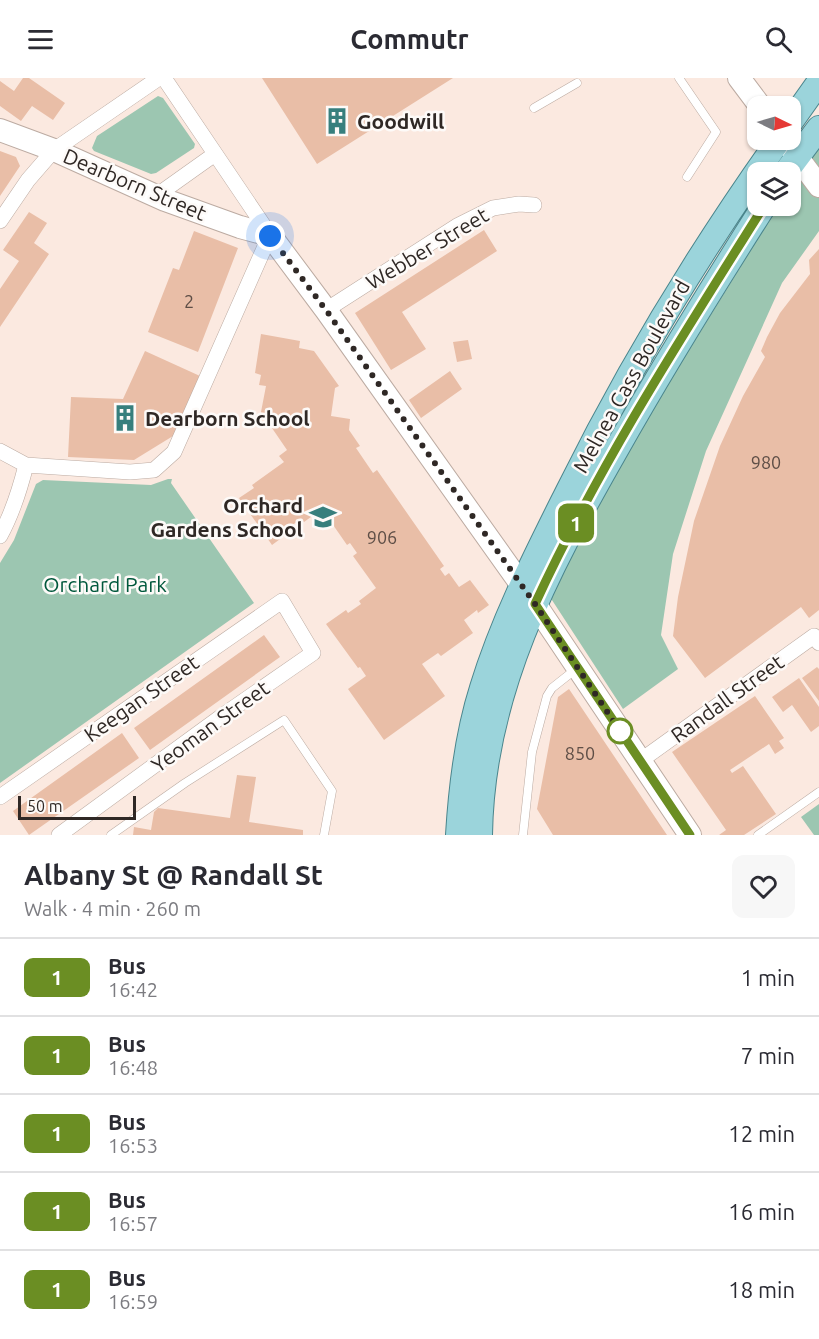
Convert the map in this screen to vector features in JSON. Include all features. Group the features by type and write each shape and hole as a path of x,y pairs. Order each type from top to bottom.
{"main road":[{"path":"739,78 752,96"},
{"path":"801,107 819,82"},
{"path":"819,128 789,157 819,186"},
{"name":"Dearborn Street","path":"0,130 54,150 156,196 270,236"},
{"name":"Melnea Cass Boulevard","path":"480,835 484,776 493,725 529,595 588,450 646,342 715,231 772,150"},
{"name":"Melnea Cass Boulevard","path":"458,835 464,776 479,698 491,659 579,516 652,387 758,216"},
{"path":"270,236 326,310 529,595 690,835"}],"street":[{"path":"0,220 28,180 54,150 159,78"},
{"path":"0,451 26,465 130,472 154,470 174,452 270,236 164,78"},
{"path":"156,196 215,154"},
{"name":"Webber Street","path":"326,310 457,226 493,208 519,204 534,205"},
{"path":"0,536 7,524 26,465"},
{"name":"Keegan Street","path":"0,797 282,601"},
{"name":"Yeoman Street","path":"59,835 313,653 282,601"},
{"name":"Randall Street","path":"640,761 752,680 816,639"}],"lane":[{"path":"680,78 716,132 687,177"},
{"path":"534,108 577,83"},
{"path":"523,835 532,752 547,696 552,688 577,668"},
{"path":"111,835 185,783 284,720 332,791 324,835"},
{"path":"758,835 819,792"}],"green space":[{"path":"158,96 163,98 195,144 194,148 151,174 94,151 92,148 97,136"},
{"path":"819,144 819,231 782,283 706,451 673,554 661,635 678,669 623,709 550,597 593,510 772,216 801,216 801,171"},
{"name":"Orchard Park","path":"172,479 171,483 254,603 0,783 0,563 14,540 36,484 43,480 151,485"},
{"path":"819,804 819,835 814,835 801,817"}],"building":[{"path":"23,78 29,78 65,103 53,120 32,106 21,121 0,106 0,81 14,91"},
{"name":"Goodwill","path":"262,78 453,78 317,164"},
{"path":"0,151 16,157 20,166 0,196"},
{"path":"29,212 47,223 34,243 49,254 0,327 0,289 19,261 3,250"},
{"path":"484,230 497,251 402,312 426,349 391,370 355,313"},
{"path":"194,231 238,248 198,352 148,332 173,268 179,270"},
{"path":"819,249 819,610 809,618 801,607 705,678 673,636 678,597 694,521 720,446 743,396 765,357 761,351 767,337 780,313 810,274 809,260"},
{"path":"261,334 300,341 299,348 314,351 339,386 335,388 331,416 350,419 349,430 360,446 356,448 373,473 377,470 444,566 440,569 445,576 449,573 459,587 470,580 489,605 478,613 477,610 464,620 473,633 441,656 438,653 422,664 445,696 384,740 348,689 366,676 326,624 346,610 348,613 361,604 359,601 376,588 353,556 357,553 350,543 347,545 322,509 304,522 301,519 288,528 291,531 272,545 239,498 254,488 252,485 284,462 279,456 287,450 261,412 266,386 259,385 261,375 255,373"},
{"path":"468,340 472,359 457,362 453,342"},
{"name":"Dearborn School","path":"145,351 200,376 173,436 134,460 68,457 71,397 123,399"},
{"path":"450,371 462,389 421,418 409,400"},
{"path":"264,635 280,657 150,750 134,728"},
{"path":"817,667 819,669 819,701 802,678"},
{"path":"799,678 819,707 819,726 811,732 792,705 783,712 772,697"},
{"path":"569,689 667,835 553,835 537,809 558,697"},
{"path":"755,696 784,738 779,741 784,748 775,754 769,744 730,770 732,773 743,766 776,814 744,835 719,835 726,830 672,752"},
{"path":"122,733 139,758 29,835 13,811"},
{"path":"237,775 256,777 249,822 303,830 303,835 133,835 134,827 151,830 154,812 158,808 230,818"}],"bus line":[{"name":"1","path":"690,835 535,604 574,525 652,387 758,216"}],"place":[{"name":"Goodwill","path":"337,121"},
{"name":"Dearborn School","path":"125,418"},
{"name":"Orchard Gardens School","path":"323,517"}],"route":[{"path":"270,236 326,310 535,604 620,731"}]}
